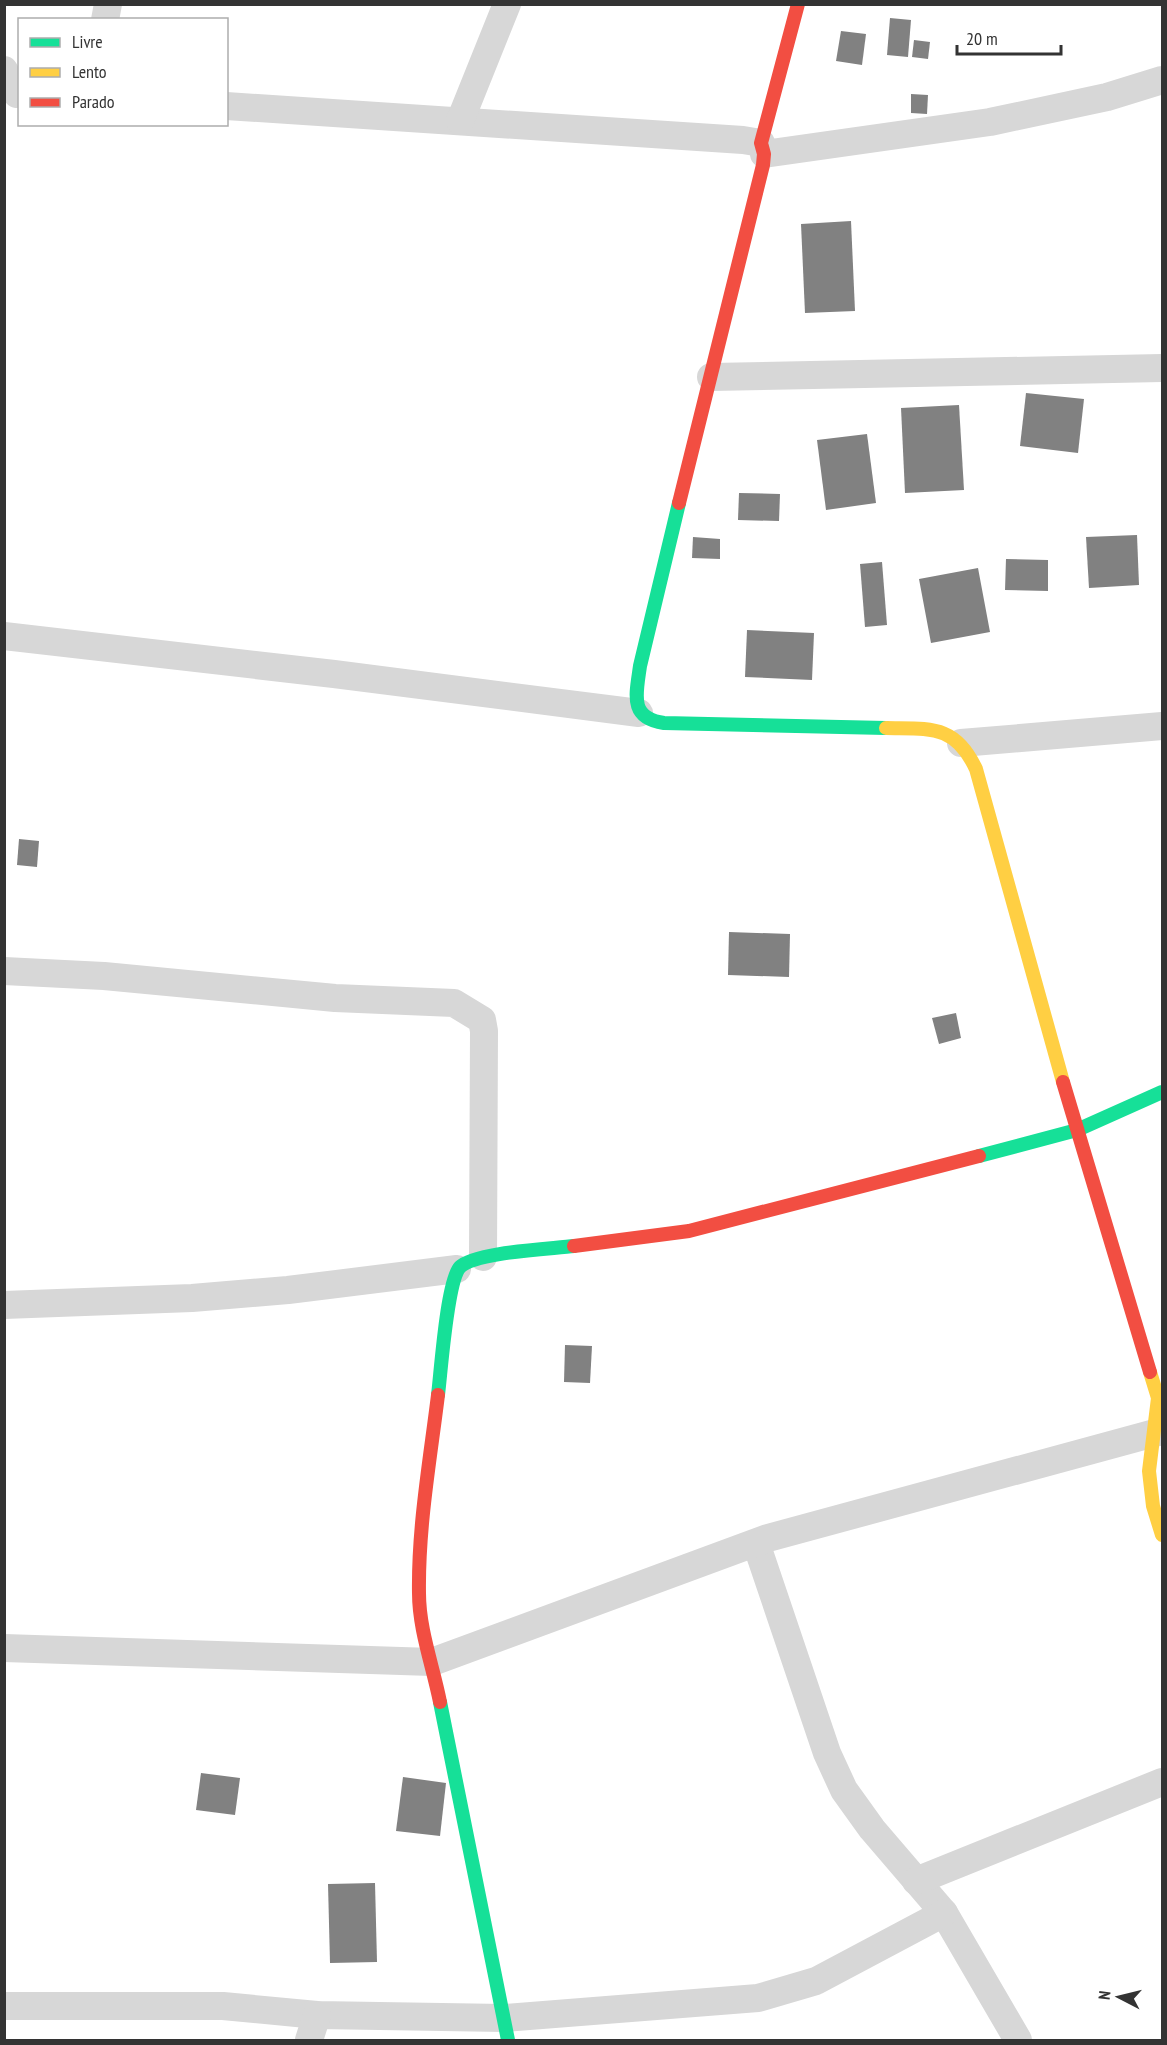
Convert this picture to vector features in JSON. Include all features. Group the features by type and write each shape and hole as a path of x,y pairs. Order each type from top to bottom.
{"street":[{"path":"460,121 507,4"},
{"path":"798,4 763,148 763,165 647,634 636,704 639,713 645,719 664,723 918,729 946,733 961,743 969,754 976,769 1077,1130 1158,1398 1159,1432 1149,1471 1153,1506 1162,1535"},
{"path":"228,106 743,140 763,148 990,122 1107,98 1162,80"},
{"path":"711,377 1162,368"},
{"path":"4,636 334,674 639,713"},
{"path":"961,743 1162,726"},
{"path":"4,971 104,976 335,998 454,1003 477,1015 482,1020 484,1031 483,1257"},
{"path":"506,2029 432,1662 423,1632 419,1594 423,1513 452,1287 457,1269 462,1264 483,1257 689,1231 1077,1130 1162,1092"},
{"path":"4,1305 192,1298 288,1290 457,1269"},
{"path":"4,1648 432,1662 756,1543 1159,1432"},
{"path":"756,1543 827,1753 844,1790 872,1829 944,1913 1018,2040"},
{"path":"916,1881 1162,1782"},
{"path":"4,2006 223,2006 313,2028 506,2029 758,1998 816,1981 944,1913"}],"building":[{"path":"890,18 911,20 908,57 887,55"},
{"path":"841,31 866,34 862,65 836,61"},
{"path":"914,40 930,42 928,59 912,57"},
{"path":"911,94 928,95 927,114 911,113"},
{"path":"851,221 855,311 805,313 801,224"},
{"path":"1026,393 1084,399 1078,453 1020,446"},
{"path":"959,405 964,490 905,493 901,408"},
{"path":"867,434 876,503 826,510 817,440"},
{"path":"739,493 780,494 779,521 738,520"},
{"path":"1137,535 1139,585 1089,588 1086,537"},
{"path":"693,537 720,539 720,559 692,558"},
{"path":"1006,559 1048,560 1048,591 1005,590"},
{"path":"882,562 887,625 865,627 860,564"},
{"path":"978,568 990,632 931,643 919,579"},
{"path":"747,630 814,633 812,680 745,677"},
{"path":"19,839 39,841 37,867 17,865"},
{"path":"729,932 790,934 789,977 728,975"},
{"path":"956,1013 961,1038 939,1044 932,1018"},
{"path":"565,1345 592,1346 590,1383 564,1382"},
{"path":"201,1773 240,1778 235,1815 196,1810"},
{"path":"403,1777 446,1783 440,1836 396,1831"},
{"path":"375,1883 377,1962 330,1963 328,1884"}],"traffic: fast":[{"path":"679,503 640,666 637,704 645,716 664,723 886,728"},
{"path":"979,1156 1077,1130 1162,1092"},
{"path":"438,1395 448,1307 455,1276 460,1267 468,1262 496,1255 574,1246"},
{"path":"440,1702 508,2040"}],"traffic: slow":[{"path":"886,728 916,728 940,732 959,744 968,754 976,769 1063,1082"},
{"path":"1150,1372 1158,1398 1149,1471 1153,1506 1162,1535"}],"traffic: jam":[{"path":"679,503 763,165 764,154 761,143 798,4"},
{"path":"1063,1082 1150,1372"},
{"path":"574,1246 689,1231 979,1156"},
{"path":"438,1395 422,1518 419,1593 424,1634 440,1702"}]}
